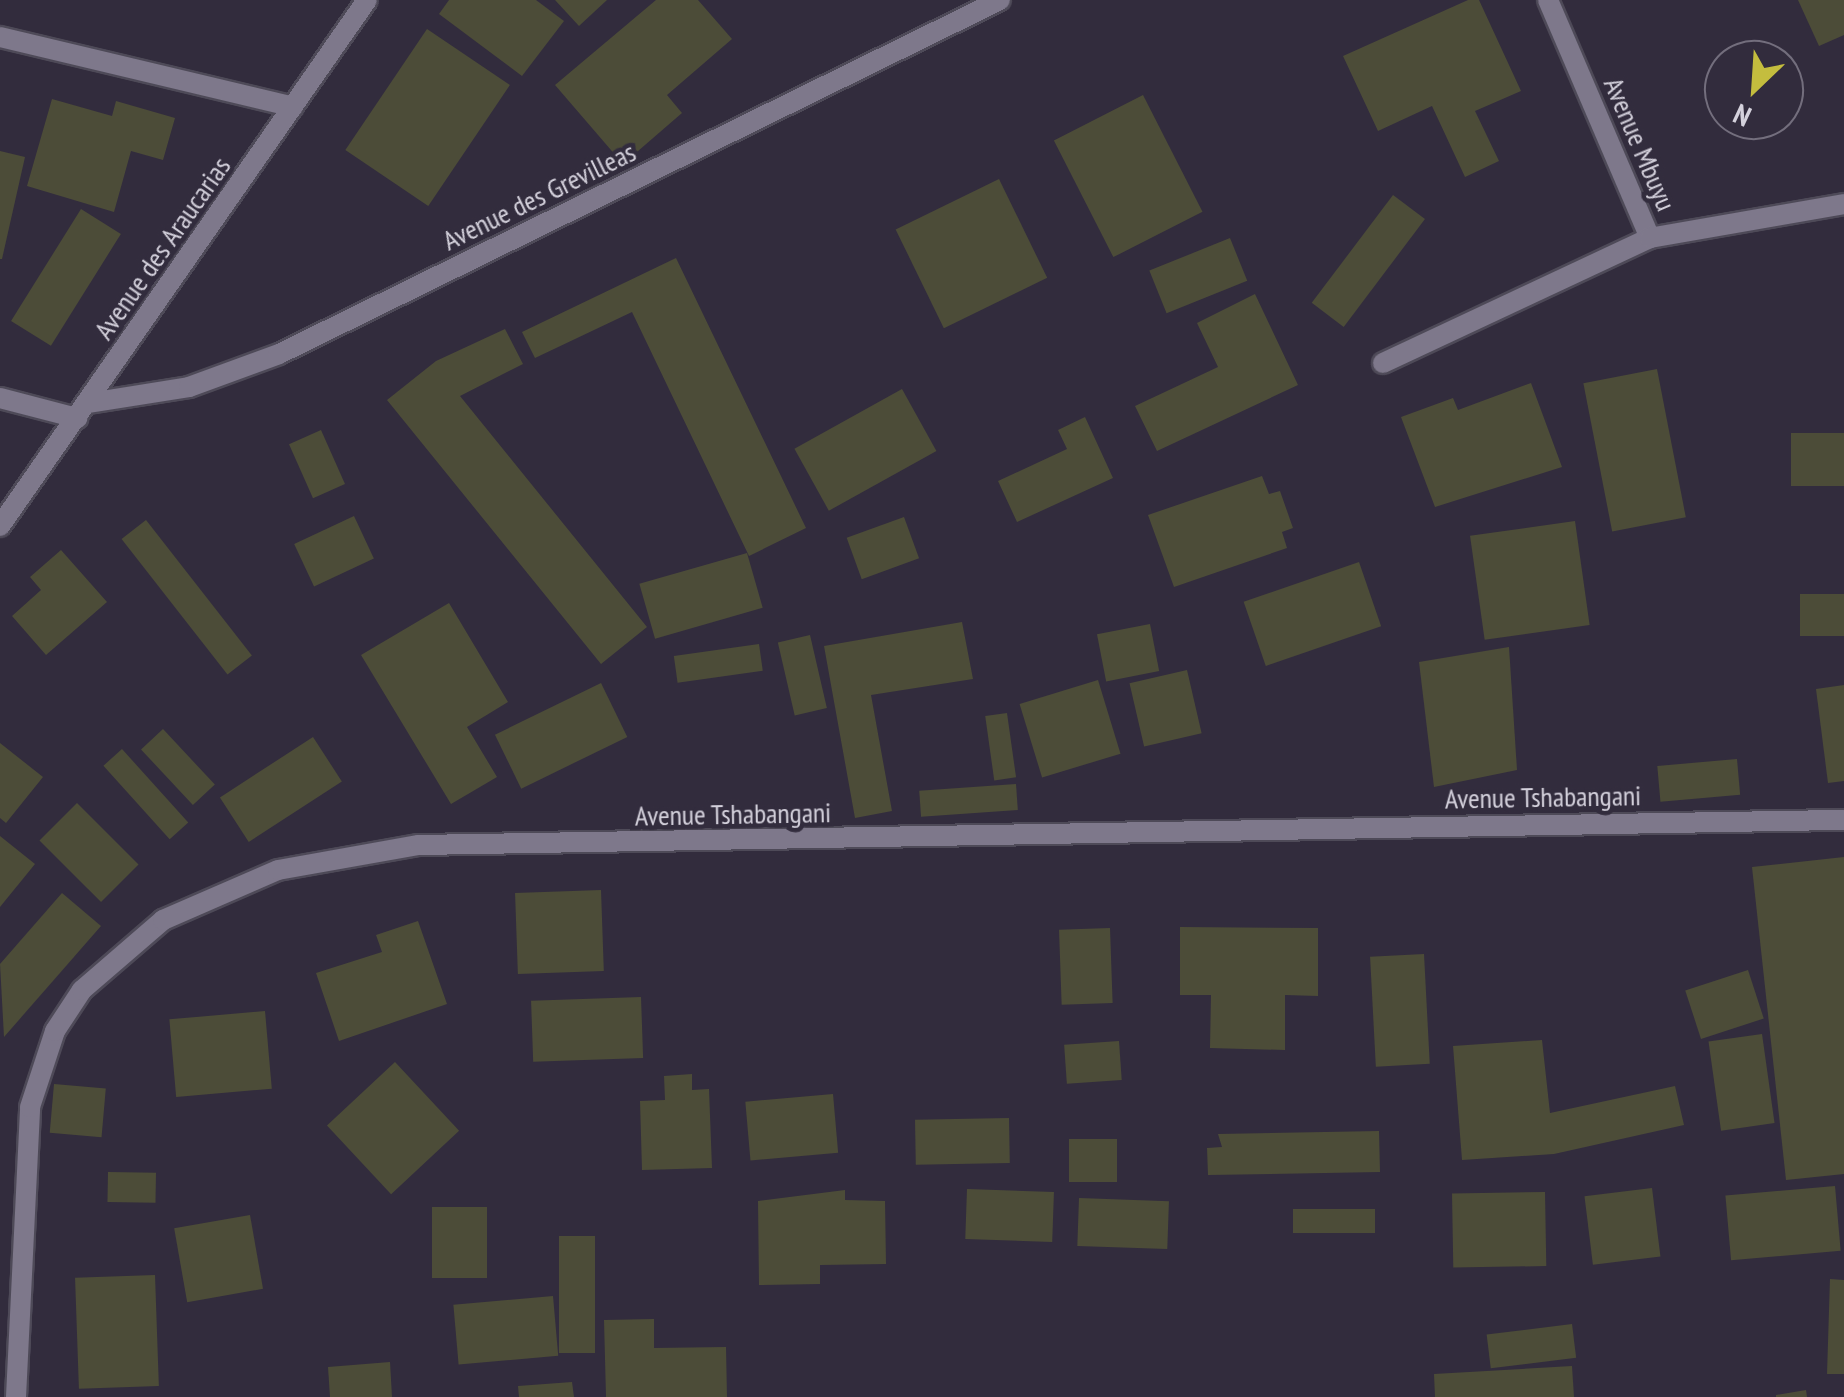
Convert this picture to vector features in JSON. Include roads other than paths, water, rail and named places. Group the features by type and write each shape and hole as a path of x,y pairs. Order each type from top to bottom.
{"street":[{"name":"Avenue des Araucarias","path":"0,526 367,0"},
{"name":"Avenue des Grevilleas","path":"83,410 189,388 280,354 1000,0"},
{"name":"Avenue Mbuyu","path":"1548,0 1650,238 1844,204"},
{"path":"0,37 292,107"},
{"path":"1382,363 1650,238"},
{"path":"0,398 83,410"},
{"name":"Avenue Tshabangani","path":"16,1397 30,1108 55,1031 82,990 162,920 278,870 419,845 1844,820"}]}
